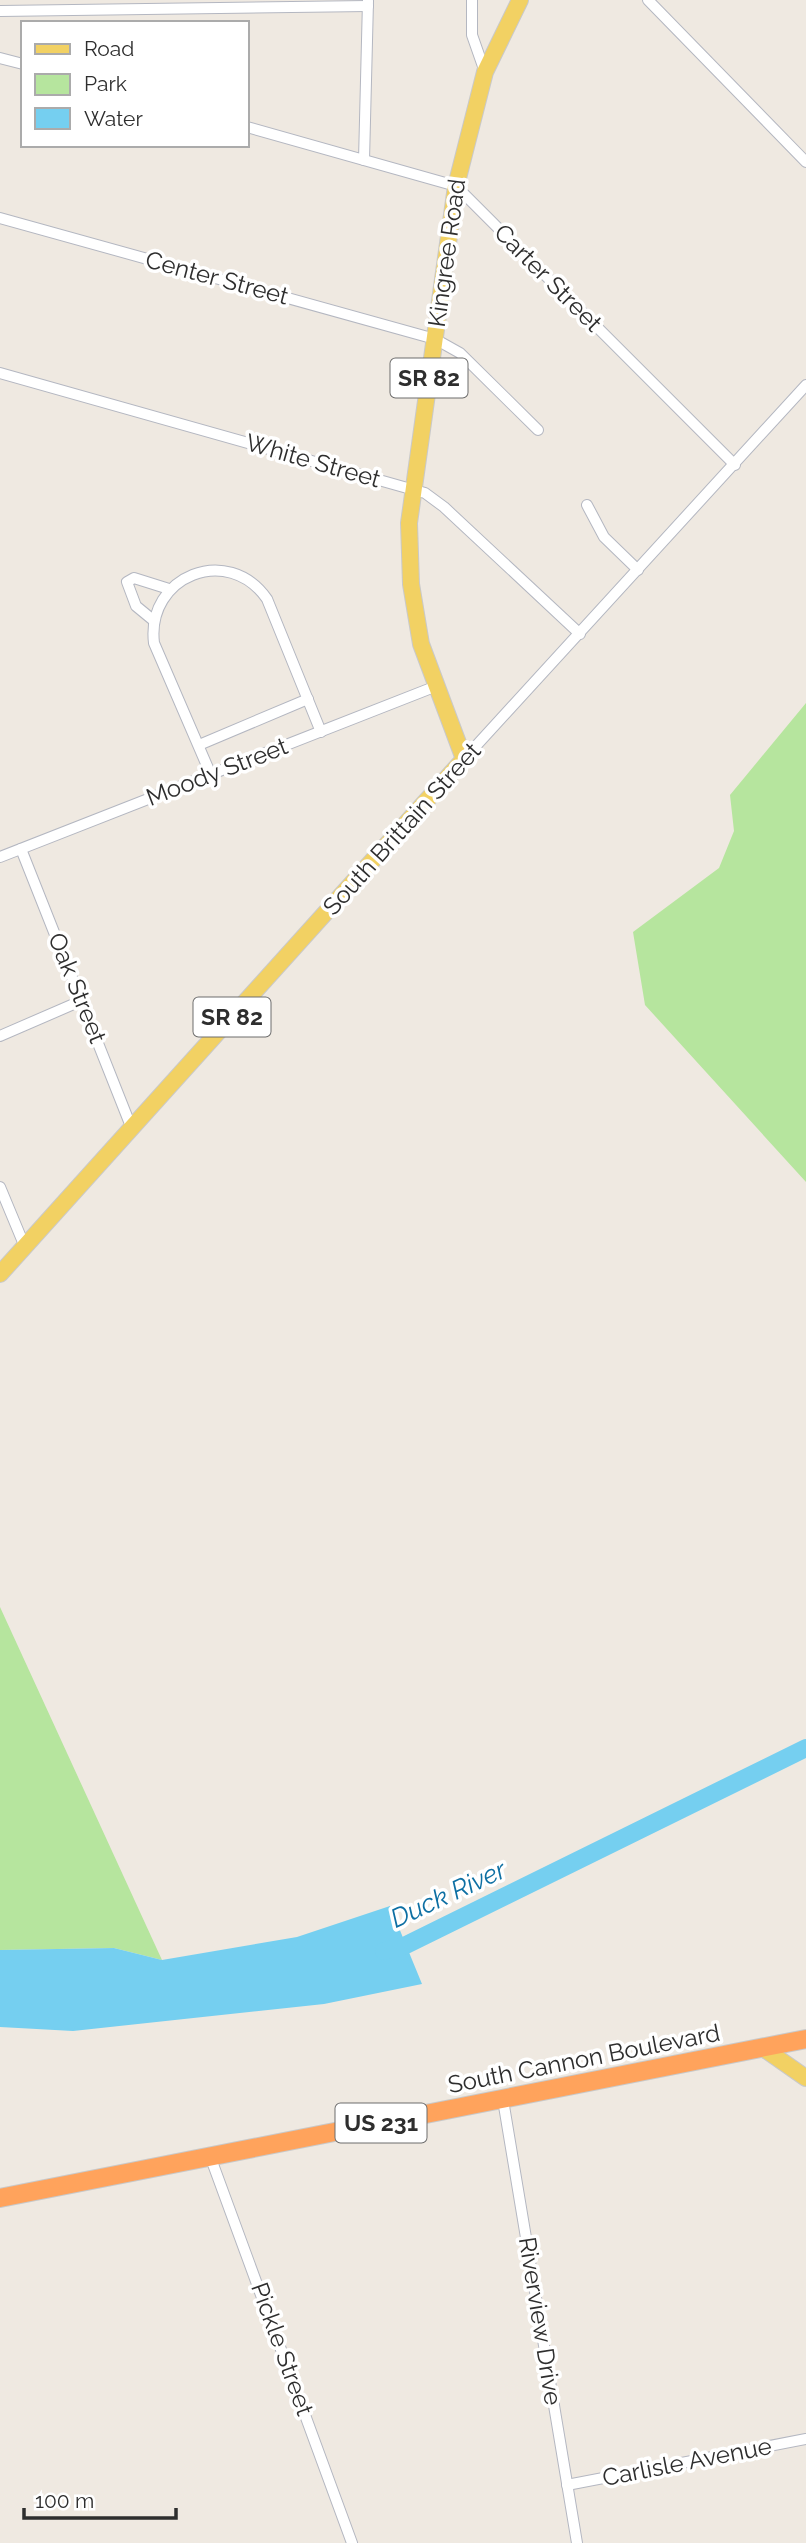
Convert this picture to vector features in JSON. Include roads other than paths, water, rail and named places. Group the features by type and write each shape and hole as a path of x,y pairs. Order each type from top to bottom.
{"highway":[{"name":"South Cannon Boulevard","path":"0,2198 806,2039"}],"main road":[{"name":"Kingree Road","path":"464,759 421,644 411,584 409,545 412,489 456,186 485,72 520,0"},
{"name":"South Brittain Street","path":"0,1274 464,759"},
{"path":"763,2048 806,2078"}],"street":[{"path":"472,0 472,35 485,72"},
{"path":"648,0 806,162"},
{"path":"0,11 368,3 364,160"},
{"path":"0,58 21,63"},
{"name":"Carter Street","path":"248,127 456,186 735,465"},
{"name":"Center Street","path":"0,218 435,339 460,353 537,430"},
{"name":"White Street","path":"0,373 412,489 444,507 580,634"},
{"name":"South Brittain Street","path":"464,759 806,385"},
{"path":"587,505 604,537 638,570"},
{"path":"211,775 154,643 153,620 169,589 194,574 222,570 248,578 267,599 321,732"},
{"path":"153,620 136,606 127,582 134,578 169,589"},
{"name":"Moody Street","path":"0,856 435,687"},
{"path":"199,745 308,699"},
{"name":"Oak Street","path":"21,849 132,1129"},
{"path":"0,1036 83,1000"},
{"path":"0,1187 25,1247"},
{"name":"Riverview Drive","path":"503,2100 577,2543"},
{"name":"Pickle Street","path":"210,2156 352,2543"},
{"name":"Carlisle Avenue","path":"567,2485 806,2439"}],"water":[{"path":"390,1906 422,1984 324,2004 73,2031 0,2027 0,1950 114,1948 162,1960 297,1937"}],"waterway":[{"name":"Duck River","path":"384,1951 404,1946 806,1748"}]}
